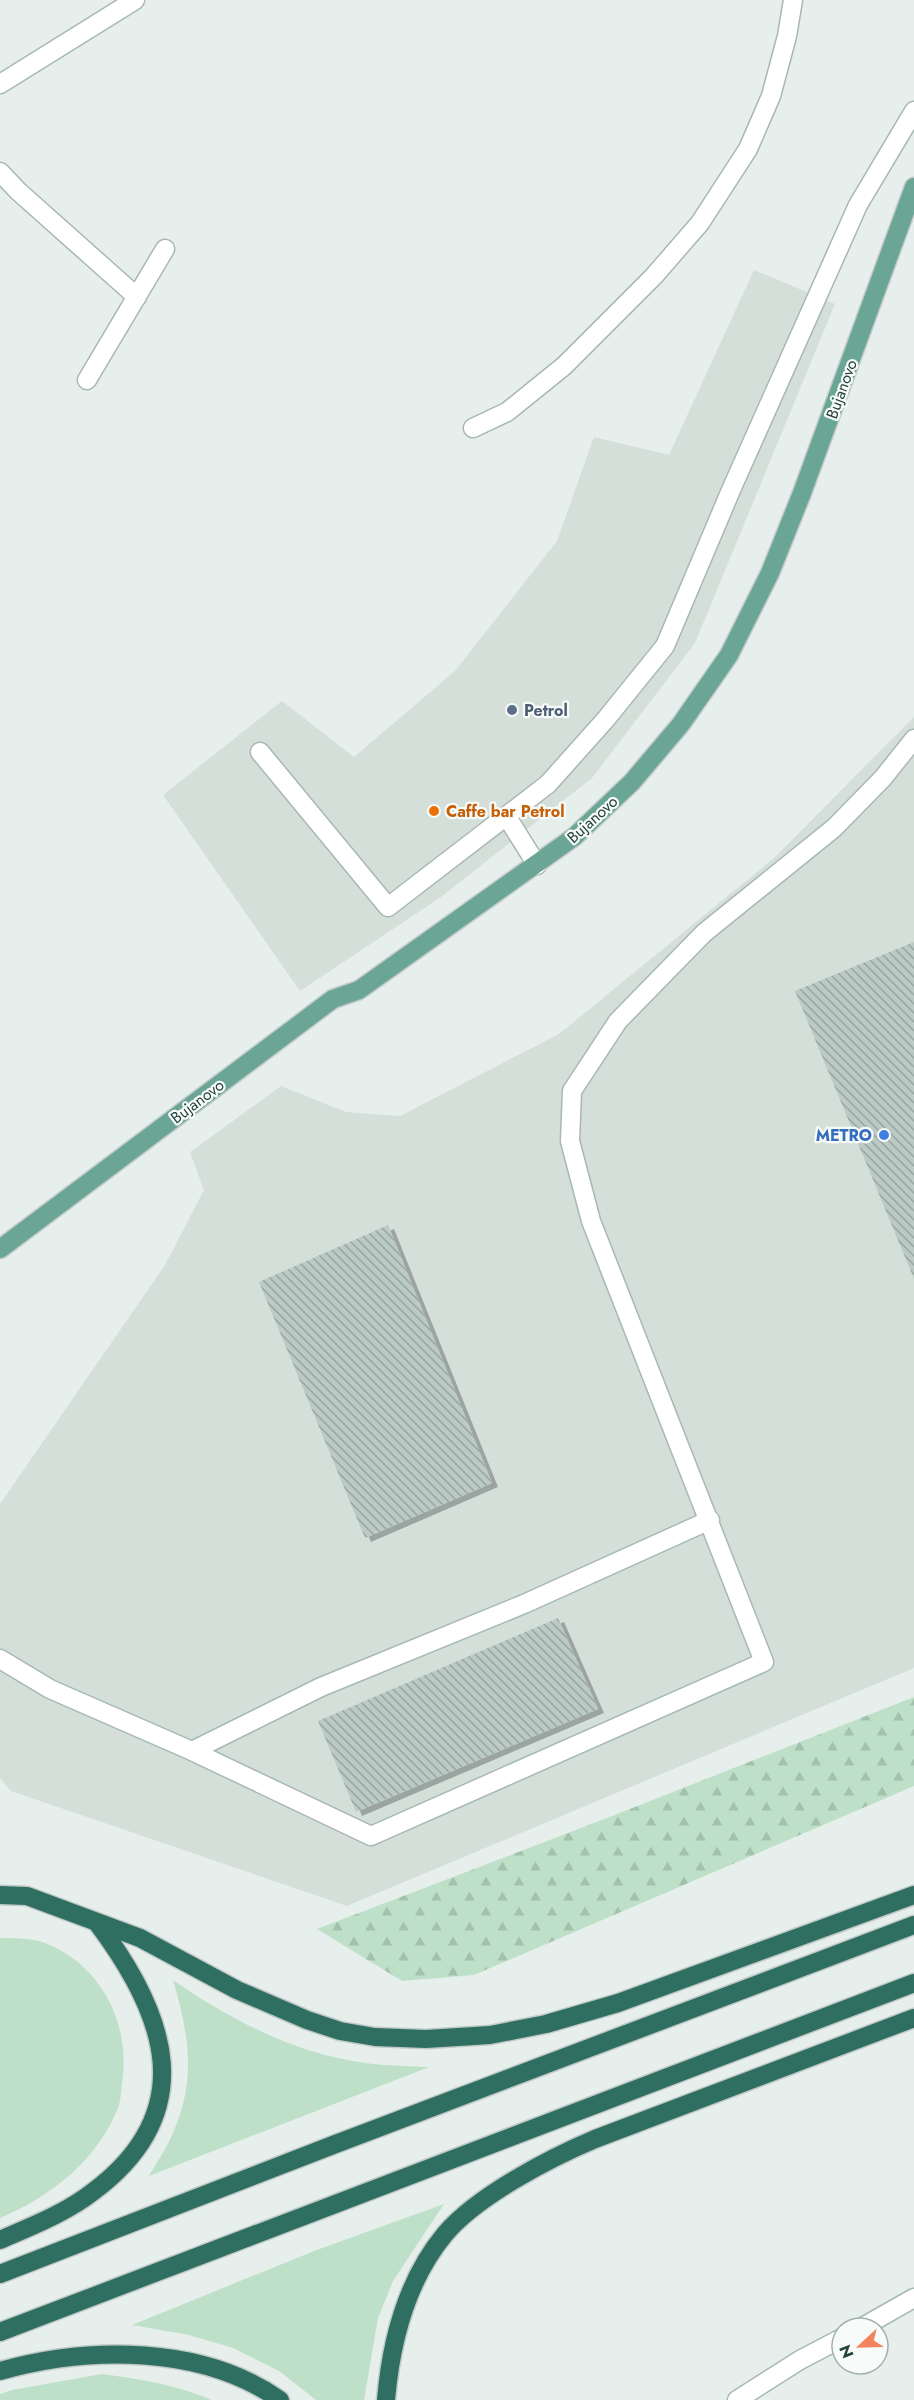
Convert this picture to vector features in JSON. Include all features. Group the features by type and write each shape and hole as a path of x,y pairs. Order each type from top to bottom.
{"highway":[{"path":"0,1895 27,1896 140,1938 237,1990 307,2020 340,2031 375,2037 426,2039 490,2035 546,2024 618,2003 914,1895"},
{"path":"0,2240 59,2213 93,2192 132,2155 154,2119 162,2090 161,2055 153,2019 142,1990 124,1959 98,1924"},
{"path":"0,2274 914,1924"},
{"path":"0,2332 914,1983"},
{"path":"386,2400 391,2360 413,2284 426,2260 446,2233 475,2208 567,2151 914,2018"},
{"path":"0,2371 56,2358 132,2355 179,2360 228,2372 257,2385 280,2400"}],"main road":[{"name":"Bujanovo","path":"4,1248 333,999 359,990 537,865 574,837 632,782 681,724 729,655 770,573 802,493 914,187"}],"street":[{"path":"0,84 135,0"},
{"path":"474,428 507,412 564,366 654,276 700,223 748,149 771,96 787,36 793,0"},
{"path":"260,752 388,907 548,784 606,719 665,646 731,490 858,205 914,111"},
{"path":"0,172 137,297"},
{"path":"87,380 165,249"},
{"path":"0,1659 50,1689 192,1751 371,1836 764,1662 591,1221 570,1141 572,1091 618,1021 704,933 834,828 883,778 914,739"},
{"path":"507,817 537,865"},
{"path":"192,1751 321,1687 524,1604 710,1520"},
{"path":"882,2316 914,2298"},
{"path":"737,2400 800,2360 830,2344"}],"shaded area":[{"path":"754,270 835,304 695,643 592,778 441,897 300,991 163,795 282,701 354,757 455,671 557,541 594,437 669,455"},
{"path":"914,717 914,1668 347,1906 11,1791 0,1778 0,1504 165,1265 204,1190 190,1152 281,1086 346,1112 400,1116 559,1034 774,858"}],"green space":[{"path":"914,1697 914,1786 474,1975 402,1981 317,1929 607,1818"},
{"path":"0,1938 40,1941 65,1953 82,1966 97,1982 117,2019 124,2061 119,2105 99,2142 86,2159 55,2187 0,2218"},
{"path":"173,1980 217,2008 288,2043 365,2063 429,2067 149,2176 170,2140 180,2115 188,2076 183,2019"},
{"path":"444,2204 393,2281 378,2318 364,2400 316,2400 279,2371 233,2348 189,2335 132,2325 314,2251"},
{"path":"102,2374 158,2383 212,2400 0,2400 0,2394 12,2390"}],"building":[{"name":"METRO","path":"914,942 914,1279 795,991"},
{"path":"388,1225 492,1483 365,1538 259,1282"},
{"path":"558,1618 598,1709 356,1812 318,1721"}],"place":[{"name":"Petrol","path":"512,710"},
{"name":"Caffe bar Petrol","path":"434,811"},
{"name":"METRO","path":"884,1135"}]}
